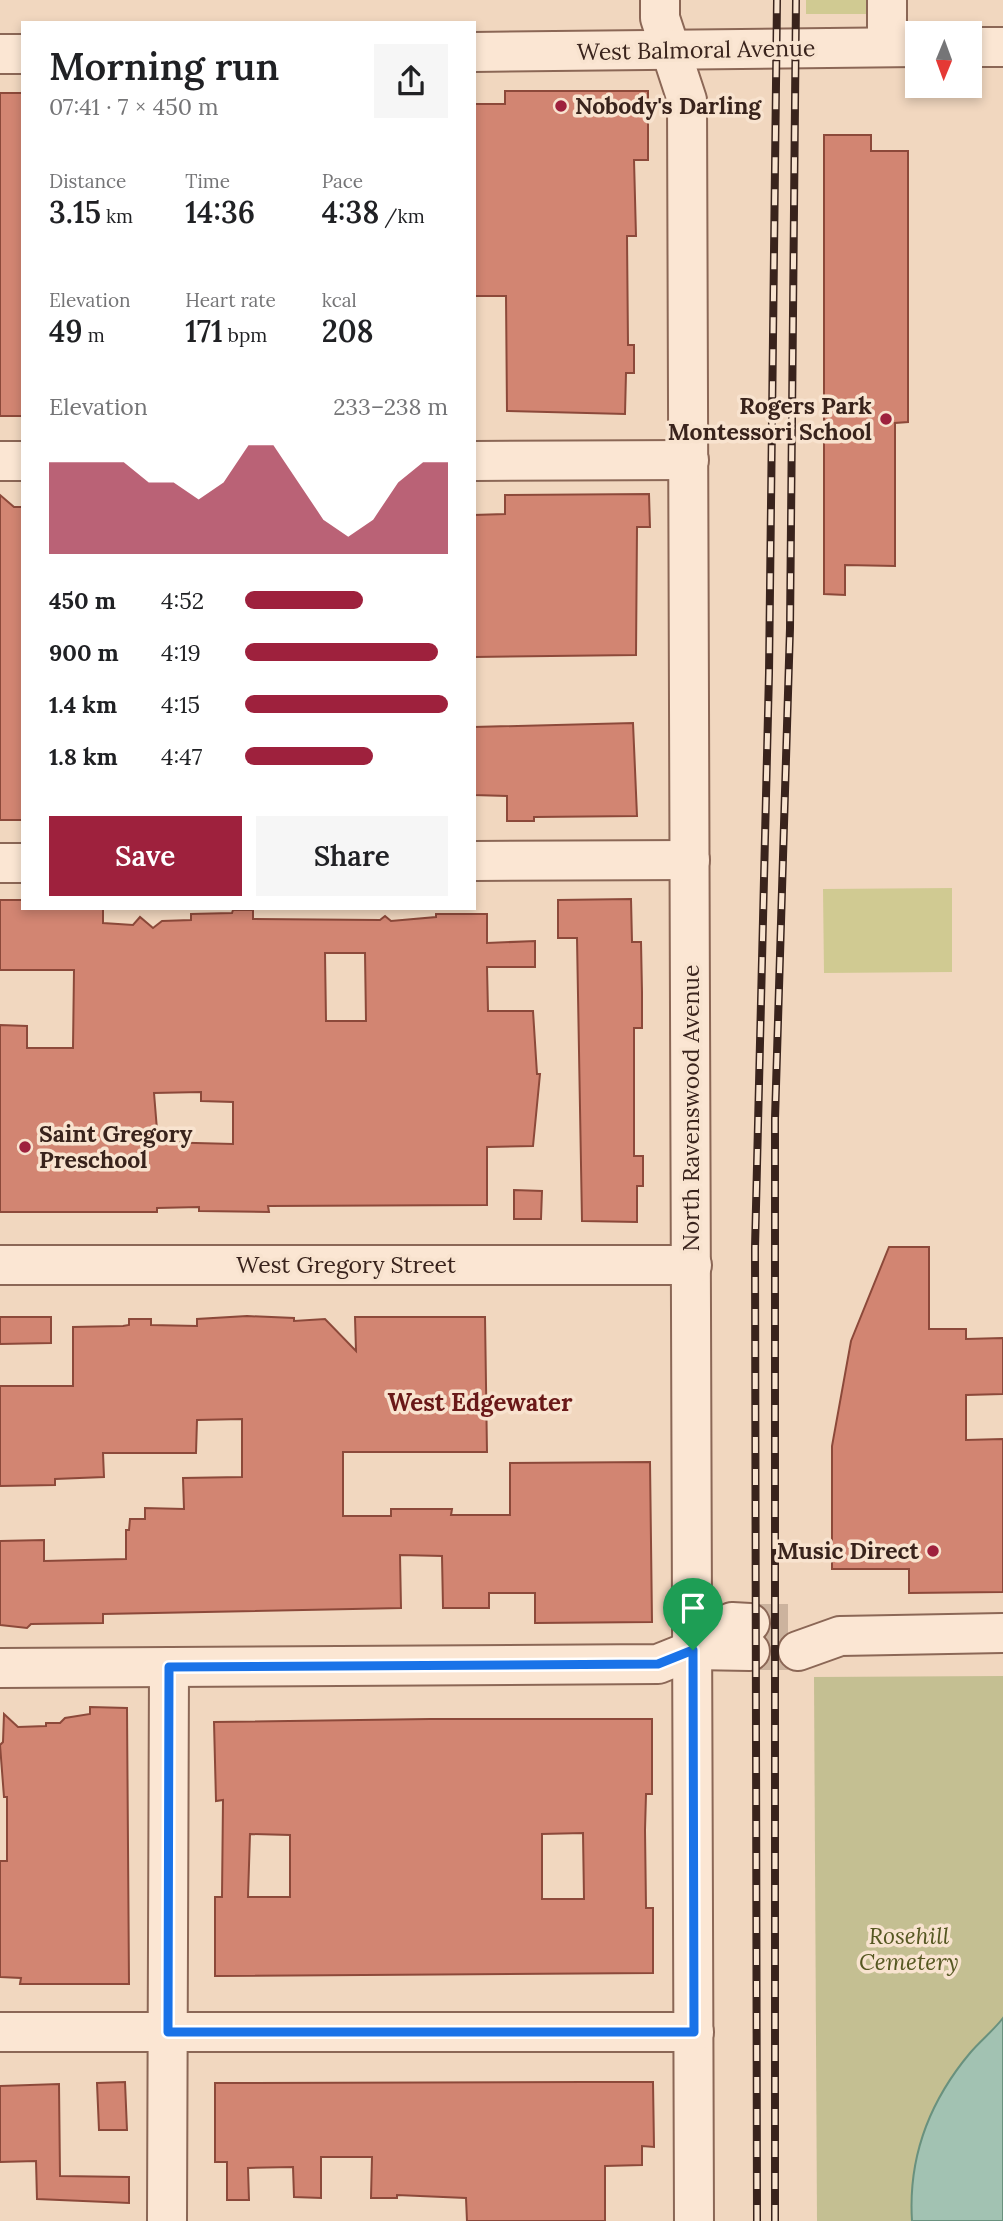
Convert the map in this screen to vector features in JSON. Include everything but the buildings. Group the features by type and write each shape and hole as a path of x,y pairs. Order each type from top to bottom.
{"street":[{"name":"North Ravenswood Avenue","path":"660,0 660,18 687,100 694,2221"},
{"path":"887,0 902,47"},
{"name":"West Balmoral Avenue","path":"476,52 902,47"},
{"path":"982,47 1003,47"},
{"path":"0,54 21,54"},
{"path":"476,461 689,460"},
{"path":"0,461 21,461"},
{"path":"476,861 690,860"},
{"path":"0,863 21,863"},
{"name":"West Gregory Street","path":"0,1265 692,1265"},
{"path":"0,1668 658,1664 693,1650 732,1622 750,1637"},
{"path":"798,1637 1003,1633"},
{"path":"167,2221 169,1667"},
{"path":"0,2032 694,2032"}],"shaded area":[{"path":"806,0 868,0 868,14 806,14"},
{"path":"952,888 952,972 824,973 823,889"},
{"path":"1003,2018 1003,2221 912,2221 918,2153 933,2111 956,2072"}],"green space":[{"name":"Rosehill Cemetery","path":"1003,1676 1003,2221 817,2221 814,1677"}],"tunnel":[{"path":"750,1623 798,1623"},
{"path":"750,1651 798,1651"}],"railway":[{"path":"757,2221 755,1248 769,673 777,0"},
{"path":"775,2221 775,1119 790,628 796,0"}],"place":[{"name":"Nobody's Darling","path":"561,106"},
{"name":"Rogers Park Montessori School","path":"886,419"},
{"name":"Saint Gregory Preschool","path":"25,1147"},
{"name":"Music Direct","path":"933,1551"}],"district":[{"name":"West Edgewater","path":"480,1403"}],"route":[{"path":"693,1650 694,2032 168,2032 169,1667 658,1664 693,1650"}]}
